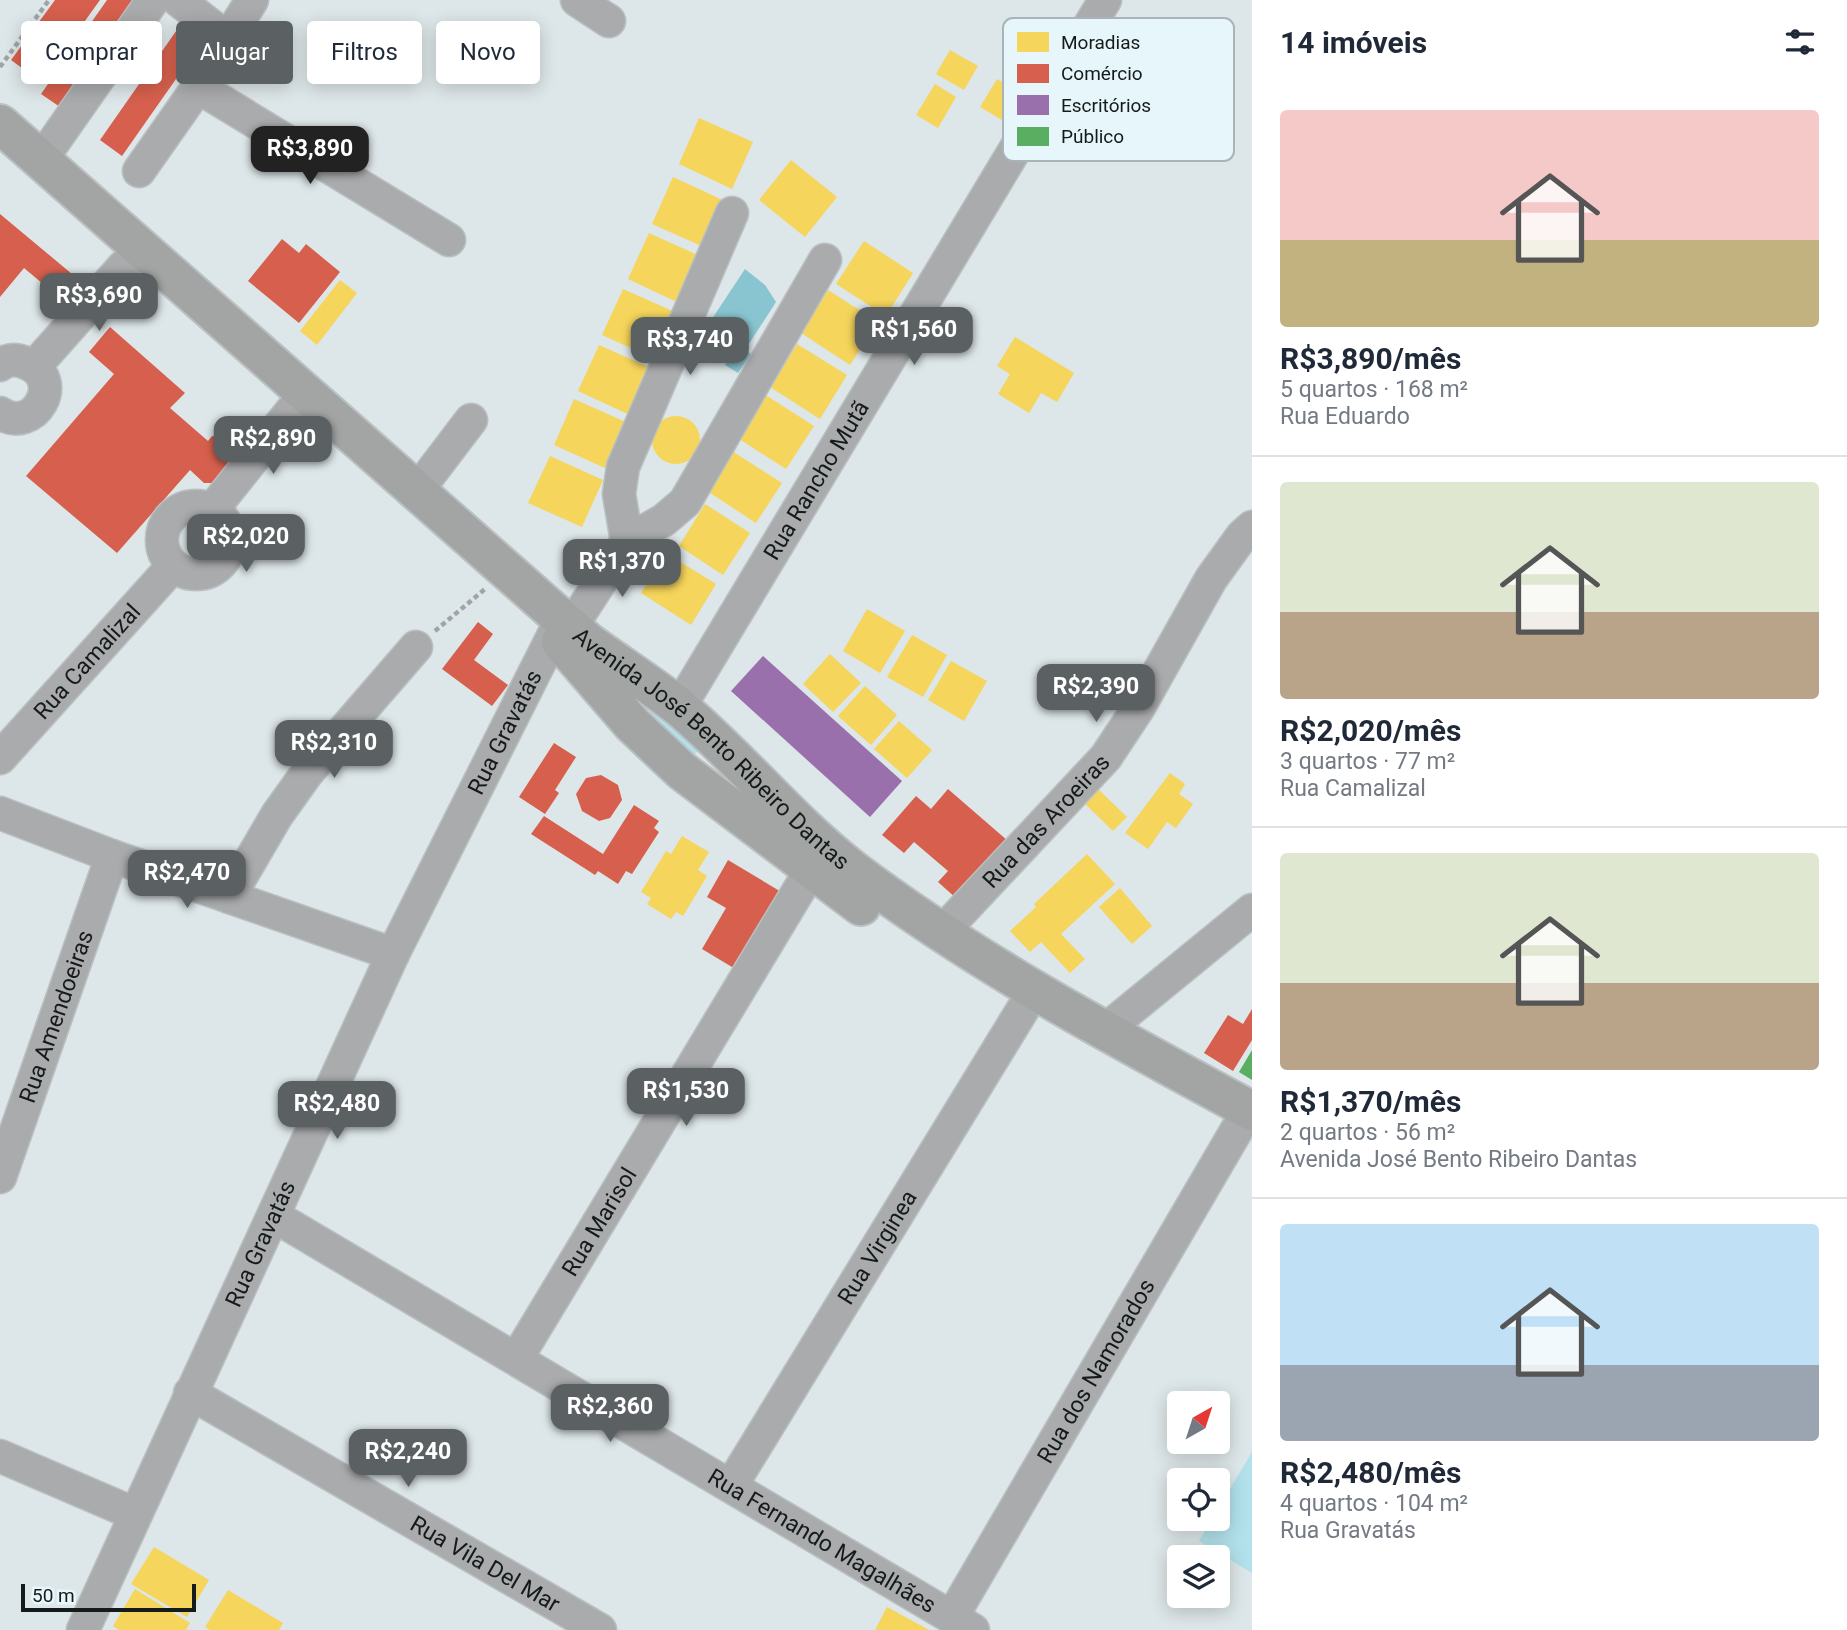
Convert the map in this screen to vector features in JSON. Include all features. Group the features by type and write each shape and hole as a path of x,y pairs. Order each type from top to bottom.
{"main road":[{"name":"Avenida José Bento Ribeiro Dantas","path":"0,124 417,491 562,631 632,724 682,771 882,921 1023,1009 1248,1123"},
{"name":"Avenida José Bento Ribeiro Dantas","path":"0,159 496,580 562,631 669,701 714,739 794,819 852,868 942,932 1248,1123"},
{"path":"632,724 633,712 638,703 669,701"},
{"path":"682,771 699,767 706,760 714,739"}],"street":[{"path":"41,160 153,0"},
{"path":"178,0 205,21"},
{"path":"238,21 252,0"},
{"path":"577,0 609,21"},
{"name":"Rua Rancho Mutã","path":"1094,18 1105,0"},
{"path":"139,171 200,84"},
{"path":"198,87 449,240"},
{"name":"Rua Rancho Mutã","path":"669,701 1005,161"},
{"path":"732,213 623,467 619,494 627,541 664,520 685,502 825,260"},
{"path":"35,366 124,266"},
{"path":"0,365 19,360 35,366 43,377 45,391 41,404 32,414 19,418 5,417 0,413"},
{"path":"212,510 293,409"},
{"path":"417,491 471,420"},
{"path":"200,506 212,510 223,519 229,532 230,546 224,560 214,570 201,574 186,573 173,566 162,545 162,532 167,521 176,512 187,507 200,506"},
{"name":"Rua das Aroeiras","path":"942,932 1106,757 1139,707 1211,579 1242,536 1252,527"},
{"name":"Rua Gravatás","path":"83,1630 393,954 562,631 627,541"},
{"name":"Rua Camalizal","path":"0,758 173,566"},
{"path":"229,897 277,815 306,773 416,647"},
{"path":"0,813 112,856 393,954"},
{"name":"Rua Amendoeiras","path":"0,1177 112,856"},
{"name":"Rua Marisol","path":"517,1358 811,870"},
{"path":"1104,1031 1252,910"},
{"name":"Rua Virginea","path":"731,1486 1023,1009"},
{"name":"Rua dos Namorados","path":"962,1623 1248,1123"},
{"name":"Rua Fernando Magalhães","path":"274,1216 962,1623"},
{"name":"Rua Vila Del Mar","path":"190,1393 600,1630"},
{"path":"0,1456 135,1514"}],"path":[{"path":"0,67 49,0"},
{"path":"416,647 496,580"}],"shaded area":[{"path":"745,269 765,285 776,302 745,350 751,354 738,373 725,365 730,357 700,337"},
{"path":"654,708 700,749 693,756 646,718"},
{"path":"1252,1452 1252,1573 1230,1560 1230,1545 1206,1545 1199,1541 1205,1531 1230,1531 1230,1489"}],"building: Moradias":[{"path":"950,50 978,66 964,90 936,74"},
{"path":"997,79 1003,83 1003,121 980,107"},
{"path":"935,84 956,97 938,128 916,115"},
{"path":"699,118 753,142 732,189 679,164"},
{"path":"791,160 837,197 805,237 759,200"},
{"path":"673,177 727,202 706,248 652,224"},
{"path":"649,233 702,257 681,304 628,279"},
{"path":"864,241 913,273 886,316 836,284"},
{"path":"340,280 357,293 317,345 300,331"},
{"path":"623,289 677,313 655,359 602,335"},
{"path":"828,290 878,322 850,365 801,333"},
{"path":"1015,337 1074,373 1057,402 1041,393 1029,413 998,394 1010,374 997,366"},
{"path":"797,344 847,375 820,419 770,387"},
{"path":"599,345 653,369 632,416 578,391"},
{"path":"764,394 814,426 786,469 736,437"},
{"path":"574,399 628,423 607,469 554,445"},
{"path":"676,416 693,423 700,440 693,457 676,464 659,457 652,440 659,423"},
{"path":"732,451 782,483 756,523 707,491"},
{"path":"550,456 603,480 582,527 528,503"},
{"path":"705,504 750,533 723,575 679,546"},
{"path":"666,553 716,584 691,625 641,593"},
{"path":"867,609 905,631 880,673 843,651"},
{"path":"912,635 947,655 923,697 887,677"},
{"path":"830,654 861,683 833,712 803,684"},
{"path":"951,661 987,681 964,721 928,700"},
{"path":"865,686 897,715 871,745 838,716"},
{"path":"899,721 932,750 907,778 874,749"},
{"path":"1170,773 1185,784 1179,794 1193,804 1176,828 1167,822 1148,849 1125,833"},
{"path":"1096,787 1127,817 1113,831 1082,801"},
{"path":"682,836 709,852 698,870 707,876 683,916 676,912 671,919 647,904 651,898 641,892 666,851 671,854"},
{"path":"1087,854 1115,884 1061,934 1085,959 1070,973 1041,942 1030,952 1010,931 1036,907 1034,904"},
{"path":"1120,888 1152,926 1132,944 1099,907"},
{"path":"154,1547 209,1580 187,1617 131,1584"},
{"path":"135,1589 190,1623 186,1630 119,1630 113,1626"},
{"path":"228,1590 283,1623 279,1630 210,1630 205,1627"},
{"path":"887,1607 929,1630 875,1630"}],"building: Comércio":[{"path":"55,0 100,0 85,21 40,21"},
{"path":"107,0 139,0 124,21 92,21"},
{"path":"176,31 176,79 122,156 100,140 139,84 162,84 162,51"},
{"path":"21,46 21,67 11,60"},
{"path":"48,84 80,84 63,109 41,94"},
{"path":"0,214 90,289 74,310 24,268 0,297"},
{"path":"282,239 299,253 306,244 340,272 299,323 248,281"},
{"path":"110,327 185,393 170,408 208,441 212,436 237,441 235,463 217,483 204,483 190,470 117,553 26,476 114,374 89,352"},
{"path":"478,622 493,634 474,660 508,685 492,706 442,669"},
{"path":"554,743 576,757 555,790 559,793 545,814 519,797"},
{"path":"601,775 618,785 622,800 610,818 599,821 582,811 576,794 586,778"},
{"path":"948,789 1008,841 957,899 938,882 948,871 914,842 904,853 882,835 916,796 931,809"},
{"path":"634,805 659,821 654,828 659,832 632,874 626,871 618,884 598,871 595,875 531,834 544,816 603,854"},
{"path":"728,860 783,893 737,970 702,949 726,908 707,897"},
{"path":"1252,1009 1252,1040 1233,1071 1204,1053 1228,1015 1243,1024"}],"building: Escritórios":[{"path":"763,656 902,781 870,817 731,691"}],"building: Público":[{"path":"1252,1050 1252,1080 1239,1072"}]}
